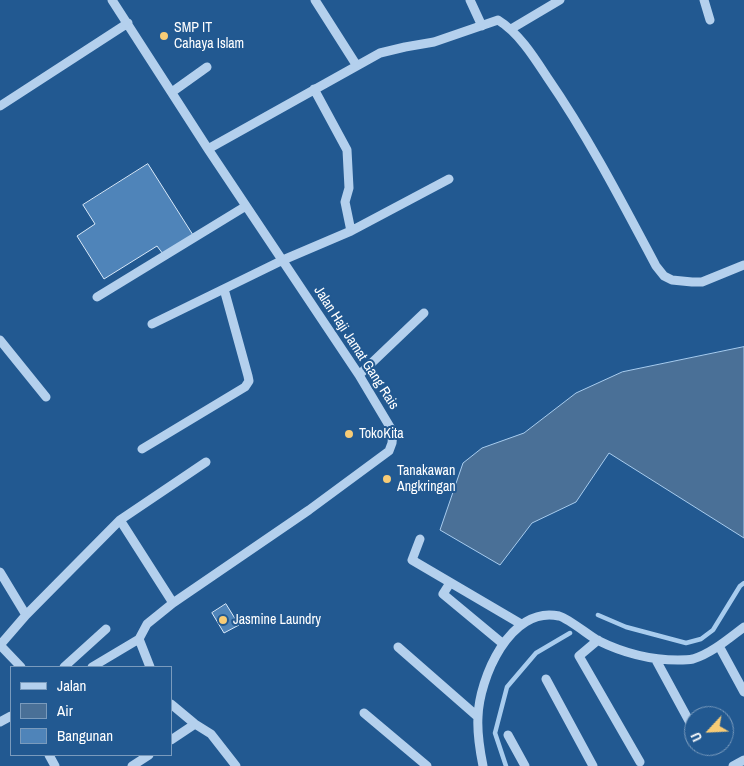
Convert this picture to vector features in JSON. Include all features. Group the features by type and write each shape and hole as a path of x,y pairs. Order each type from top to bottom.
{"street":[{"name":"Jalan Haji Jamat Gang Rais","path":"112,0 208,149 359,374 392,428 393,440 389,451 309,510 173,603 147,624 139,639"},
{"path":"315,0 357,66"},
{"path":"470,0 482,26"},
{"path":"511,30 560,0"},
{"path":"704,0 710,20"},
{"path":"208,149 385,51 434,42 496,20 511,30 542,69 591,144 656,266 664,276 672,280 702,282 744,265"},
{"path":"0,106 128,23"},
{"path":"172,92 207,67"},
{"path":"314,89 347,150 349,188 345,202 351,231"},
{"path":"152,324 283,260 351,231 449,179"},
{"path":"97,297 246,206"},
{"path":"142,450 245,388 248,384 248,376 224,289"},
{"path":"359,374 424,313"},
{"path":"0,340 46,397"},
{"path":"20,666 0,646 26,614 120,520 206,462"},
{"path":"120,520 173,603"},
{"path":"420,539 412,560 520,624"},
{"path":"0,572 26,614"},
{"path":"450,583 443,594 502,643"},
{"path":"483,766 478,717 482,688 502,643 520,624 539,616 559,616 598,640 626,652 656,660 692,660 719,646 744,627"},
{"path":"65,666 106,629"},
{"path":"94,666 139,639 150,666"},
{"path":"598,640 579,656 640,762"},
{"path":"719,646 744,692"},
{"path":"398,647 478,717"},
{"path":"656,660 684,712"},
{"path":"546,679 593,766"},
{"path":"172,705 195,724 211,734 236,766"},
{"path":"364,714 427,766"},
{"path":"172,739 195,724"},
{"path":"508,735 525,766"},
{"path":"133,765 147,756"},
{"path":"733,766 744,760"}],"water":[{"path":"744,347 744,538 609,453 576,502 532,523 500,565 440,530 463,463 482,448 524,433 576,393 622,372"}],"building":[{"path":"148,164 193,235 163,254 157,246 104,279 77,236 95,224 83,205"},
{"path":"226,604 239,625 224,633 212,613"}],"waterway":[{"path":"598,615 626,627 686,643 701,639 713,630 740,586 744,583"},
{"path":"506,766 495,733 507,687 536,653 570,633"}],"place":[{"name":"SMP IT Cahaya Islam","path":"164,36"},
{"name":"TokoKita","path":"349,434"},
{"name":"Tanakawan Angkringan","path":"387,479"},
{"name":"Jasmine Laundry","path":"223,620"}]}
